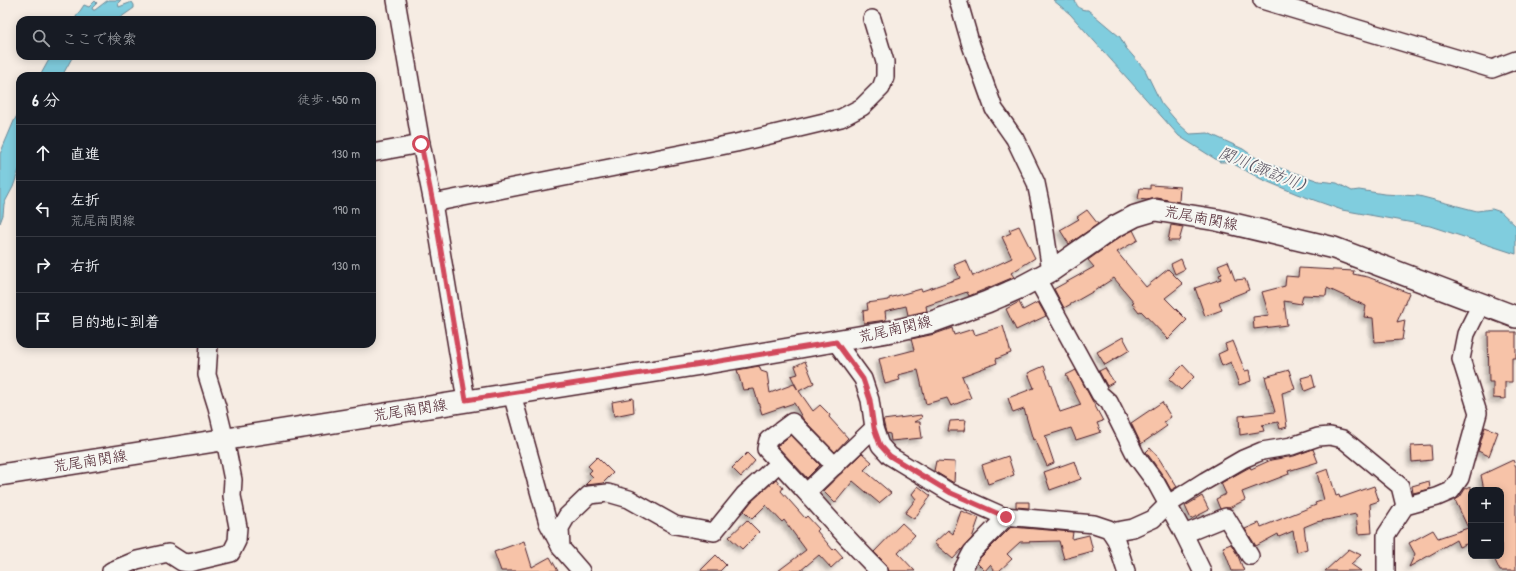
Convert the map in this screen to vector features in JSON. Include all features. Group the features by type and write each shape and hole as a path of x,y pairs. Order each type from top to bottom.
{"main road":[{"name":"荒尾南関線","path":"0,475 836,342 893,331 932,322 987,302 1019,288 1044,275 1114,227 1134,216 1156,210 1217,220 1334,248 1516,317"}],"street":[{"path":"396,0 421,144 433,203 466,400"},
{"path":"958,0 971,46 994,109 1015,140 1036,183 1042,212 1044,275 1100,394 1109,402 1136,456 1156,483 1202,571"},
{"path":"1262,0 1492,69 1516,60"},
{"path":"433,203 736,143 841,118 862,107 881,88 885,77 884,62 872,19"},
{"path":"376,152 421,144"},
{"path":"1386,571 1386,535 1405,506 1437,497 1451,491 1460,478 1478,413 1461,359 1466,334 1480,304"},
{"path":"836,342 863,379 870,400 874,428 880,445 890,456 951,493 1006,517 1094,524 1109,530 1116,540 1126,571"},
{"path":"111,571 137,560 168,553 182,562 189,563 231,553 237,541 238,528 232,496 233,480 217,407 206,375 209,348"},
{"path":"512,394 548,523 561,548 581,571"},
{"path":"835,466 792,422 768,440 766,449 807,492 843,535 879,571"},
{"path":"807,492 874,428"},
{"path":"1111,532 1132,528 1153,519 1167,505 1243,459 1262,451 1292,446 1318,437 1330,436 1343,440 1400,486 1405,506"},
{"path":"561,548 560,528 567,516 589,495 608,493 628,499 675,526 714,532 744,495 779,463"},
{"path":"962,571 972,552 1006,517"},
{"path":"1184,534 1226,517 1250,556"}],"water":[{"path":"108,0 121,0 118,3 119,7 132,2 134,5 134,8 123,16 77,16 84,5 89,7 95,1 97,3 92,8 95,10"},
{"name":"関川(諏訪川)","path":"1053,0 1076,0 1077,5 1080,8 1083,10 1088,10 1120,37 1126,48 1145,70 1161,103 1179,124 1190,134 1208,133 1243,149 1268,164 1319,181 1337,183 1352,191 1359,190 1384,194 1419,196 1477,211 1492,209 1501,212 1516,226 1516,254 1430,226 1342,210 1261,179 1230,162 1220,162 1179,136 1070,14"},
{"path":"49,60 71,60 64,72 42,72"},
{"path":"16,117 16,178 4,204 3,215 0,223 0,154"}],"building":[{"path":"1150,185 1180,187 1179,202 1157,198 1147,200 1138,199 1140,188 1150,189"},
{"path":"1087,210 1098,224 1069,244 1060,230 1079,219 1077,217"},
{"path":"1171,225 1183,227 1179,241 1168,241"},
{"path":"1019,226 1035,258 1011,273 1014,277 969,296 967,292 926,306 927,311 908,315 906,306 885,311 886,320 864,323 863,311 868,310 867,303 889,300 889,298 921,289 922,291 960,278 954,265 966,260 973,276 1012,258 1002,237 1011,233 1009,230"},
{"path":"1133,230 1138,240 1117,252 1146,287 1168,269 1183,284 1165,298 1187,320 1168,339 1141,311 1139,312 1132,303 1134,302 1114,278 1064,308 1054,289 1094,267 1088,260 1120,237"},
{"path":"1181,259 1185,269 1175,274 1171,264"},
{"path":"1228,261 1235,280 1245,279 1249,290 1219,302 1222,310 1205,316 1195,288 1221,279 1219,275 1222,274 1218,265"},
{"path":"1299,268 1354,271 1353,274 1368,277 1409,293 1397,322 1405,320 1402,340 1375,342 1373,318 1364,317 1366,306 1327,288 1326,296 1303,295 1301,304 1284,301 1287,325 1254,329 1253,317 1269,315 1262,292 1285,286 1286,276 1298,277"},
{"path":"1019,302 1023,310 1038,302 1046,316 1016,330 1006,309"},
{"path":"1003,326 1011,353 996,359 997,363 962,376 971,398 951,406 947,398 926,404 918,370 898,375 900,380 885,384 879,359 914,350 911,339 935,334 952,328 954,335 973,329 975,335"},
{"path":"1488,332 1516,332 1516,358 1512,358 1512,382 1505,382 1505,399 1493,398 1493,382 1489,382"},
{"path":"1123,337 1130,350 1105,365 1097,352"},
{"path":"1233,341 1245,371 1249,370 1251,381 1239,385 1231,362 1222,366 1218,354 1227,350 1225,344"},
{"path":"805,361 814,383 799,391 813,411 820,405 848,438 835,452 803,419 794,403 762,414 754,389 743,390 737,370 759,366 761,371 767,373 770,393 794,384 798,390 791,376 798,374 795,366"},
{"path":"1183,365 1194,377 1181,390 1169,379"},
{"path":"1044,366 1060,412 1081,405 1066,375 1076,370 1103,421 1097,423 1101,432 1076,440 1071,428 1045,436 1054,463 1047,466 1035,439 1033,440 1024,409 1013,413 1008,398 1034,388 1028,373"},
{"path":"1105,368 1114,382 1107,386 1099,371"},
{"path":"1289,370 1295,389 1282,393 1287,427 1280,429 1278,422 1262,425 1264,431 1240,435 1239,416 1275,412 1265,377"},
{"path":"1312,375 1315,387 1305,391 1301,378"},
{"path":"633,398 634,412 614,416 612,402"},
{"path":"1162,402 1171,417 1164,422 1167,426 1141,444 1131,423"},
{"path":"921,415 922,418 914,422 920,422 922,438 891,441 890,434 886,433 883,420"},
{"path":"966,420 964,431 948,431 950,421"},
{"path":"1485,427 1498,432 1489,456 1478,451"},
{"path":"791,435 820,465 807,478 777,446"},
{"path":"1431,445 1432,460 1412,462 1411,446"},
{"path":"1150,448 1158,457 1177,487 1171,490 1164,477 1146,452"},
{"path":"1313,449 1318,462 1288,471 1289,474 1242,492 1245,500 1229,508 1220,509 1216,499 1226,494 1221,483 1250,467 1251,469 1271,460 1294,456"},
{"path":"747,453 755,461 741,477 732,468"},
{"path":"862,453 872,462 864,470 891,493 879,503 853,481 835,503 823,491"},
{"path":"1008,456 1014,475 988,484 982,465"},
{"path":"597,457 613,473 603,483 587,485 586,484 593,477 589,473 592,470 588,466"},
{"path":"1513,460 1516,467 1516,571 1500,571 1494,559 1504,559 1504,487 1483,487 1481,475"},
{"path":"936,461 955,462 954,483 934,471"},
{"path":"1075,461 1081,479 1050,490 1044,472"},
{"path":"1328,469 1336,496 1339,495 1340,498 1374,486 1379,501 1370,504 1372,533 1358,534 1356,514 1316,522 1304,527 1307,549 1297,552 1293,531 1279,537 1278,534 1256,546 1245,529 1259,523 1261,527 1316,505 1315,503 1324,500 1317,473"},
{"path":"776,479 783,488 781,491 805,518 807,516 819,529 817,531 833,550 835,548 843,557 831,568 819,555 800,571 778,571 806,550 784,520 782,522 766,505 752,519 744,511 751,502"},
{"path":"1429,481 1430,489 1413,493 1412,486"},
{"path":"918,486 931,496 914,519 905,513 916,499 912,494"},
{"path":"1468,488 1468,528 1455,500 1460,497 1465,489"},
{"path":"1202,496 1209,510 1191,519 1185,506"},
{"path":"1016,502 1029,502 1029,508 1016,507"},
{"path":"961,511 979,518 972,538 953,559 934,543 948,530 953,534"},
{"path":"747,520 759,532 742,549 729,537"},
{"path":"902,523 915,535 898,553 915,571 889,571 886,564 874,552"},
{"path":"1011,527 1073,532 1072,539 1089,535 1093,551 1064,559 1059,541 1020,542 1007,554 1012,559 999,571 995,571 990,565 985,571 977,563 980,558"},
{"path":"1468,528 1468,543 1459,547 1456,540 1409,567 1415,554 1409,543 1433,530 1438,538"},
{"path":"524,541 532,567 550,557 558,571 501,571 494,552"},
{"path":"1231,544 1244,571 1232,571 1223,547"},
{"path":"1349,549 1361,555 1351,564 1361,571 1325,571"},
{"path":"716,555 726,565 720,571 700,571"}],"route":[{"path":"421,144 433,203 466,400 836,342 863,379 870,400 874,428 880,445 890,456 951,493 1006,517"}]}
